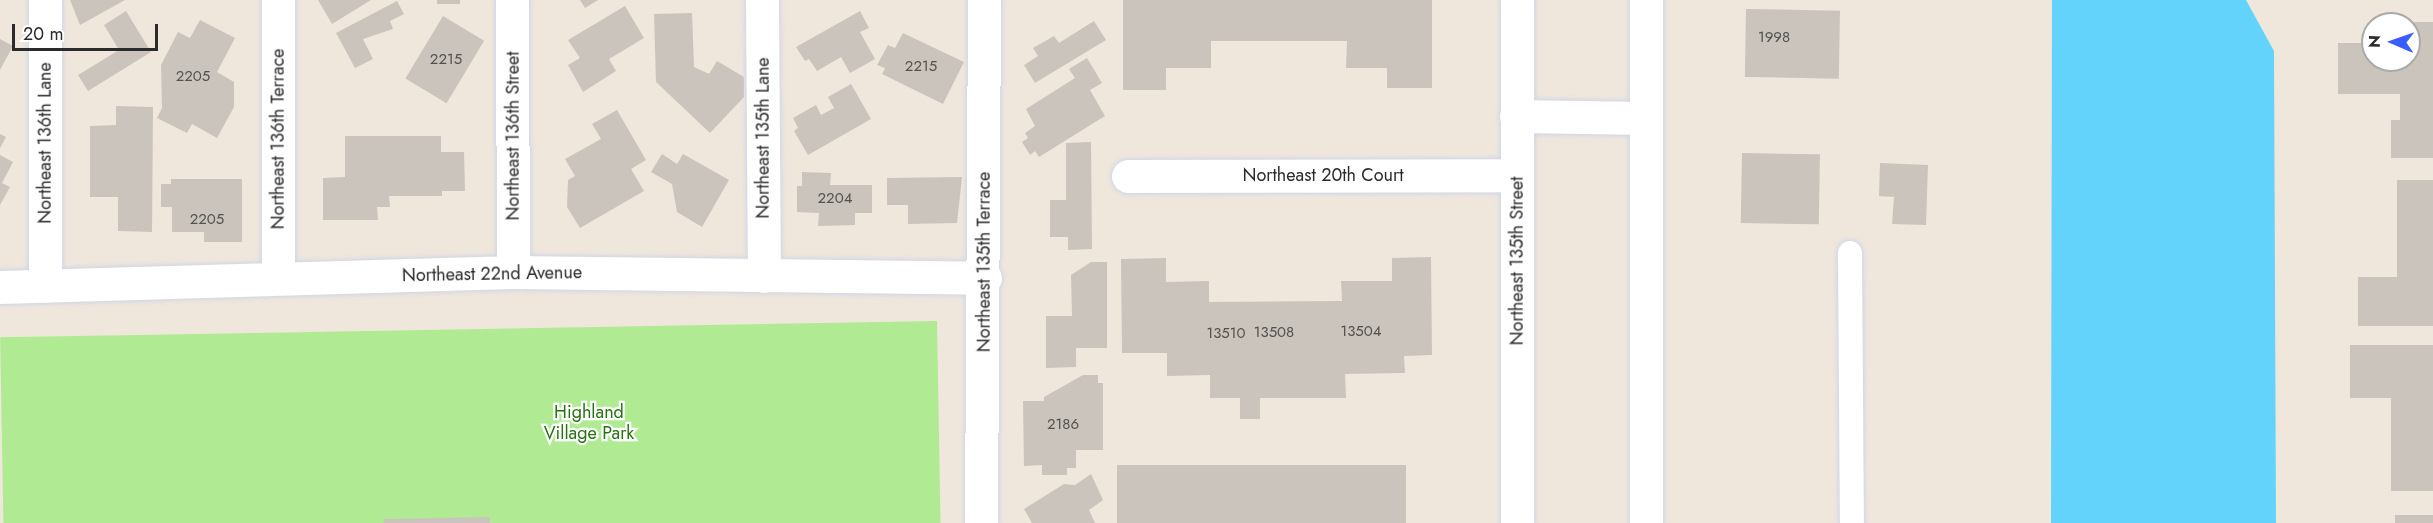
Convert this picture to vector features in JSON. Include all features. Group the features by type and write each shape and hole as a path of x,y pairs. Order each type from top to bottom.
{"street":[{"name":"Northeast 136th Lane","path":"45,0 45,286"},
{"name":"Northeast 136th Terrace","path":"278,0 278,279"},
{"name":"Northeast 136th Street","path":"512,0 513,272"},
{"name":"Northeast 135th Lane","path":"762,0 764,276"},
{"name":"Northeast 135th Terrace","path":"981,523 985,278 984,0"},
{"name":"Northeast 135th Street","path":"1517,0 1517,523"},
{"path":"1646,0 1646,523"},
{"path":"1516,116 1647,118"},
{"name":"Northeast 20th Court","path":"1128,177 1517,175"},
{"name":"Northeast 22nd Avenue","path":"0,287 513,272 985,278"}],"lane":[{"path":"1850,253 1852,523"}],"green space":[{"name":"Highland Village Park","path":"937,321 941,523 3,523 0,337"}],"water":[{"path":"2052,0 2246,0 2274,51 2276,523 2051,523"}],"building":[{"path":"70,0 125,0 80,25"},
{"path":"318,0 371,0 332,24"},
{"path":"437,0 460,0 460,4 437,4"},
{"path":"580,0 598,0 585,8"},
{"path":"1123,0 1432,0 1432,88 1387,88 1387,68 1346,68 1347,41 1211,41 1211,68 1166,68 1166,90 1123,90"},
{"path":"397,1 404,14 390,21 393,29 363,39 373,59 355,68 336,33"},
{"path":"625,6 644,38 609,59 616,71 583,92 568,65 580,58 568,40"},
{"path":"1746,9 1840,11 1839,79 1745,77"},
{"path":"126,11 151,52 88,91 78,75 119,50 104,25"},
{"path":"860,11 869,28 860,32 875,59 850,73 841,57 817,71 809,59 805,61 796,47"},
{"path":"692,13 694,67 709,74 717,61 744,77 744,97 710,133 656,82 654,14"},
{"path":"443,16 484,41 447,103 405,79"},
{"path":"200,20 235,38 217,72 234,82 234,107 217,138 192,124 187,133 157,118 162,108 161,65 178,32 190,38"},
{"path":"1094,21 1106,40 1035,83 1024,65 1038,56 1033,48 1054,36 1059,43"},
{"path":"2421,22 2433,22 2433,158 2391,158 2391,120 2400,120 2400,94 2338,94 2338,43 2361,43 2361,72 2421,72"},
{"path":"903,33 964,62 943,104 882,74 885,68 877,65 888,45 895,48"},
{"path":"0,39 13,46 0,70"},
{"path":"1087,58 1102,83 1090,90 1105,116 1039,157 1035,151 1030,155 1022,142 1028,138 1025,133 1035,126 1026,109 1075,78 1069,69"},
{"path":"851,84 871,119 808,155 794,131 798,128 793,118 816,105 821,115 834,108 828,97"},
{"path":"116,106 153,107 152,232 118,231 118,197 90,197 90,126 116,125"},
{"path":"617,110 646,160 631,169 644,191 580,228 567,207 568,180 575,176 565,159 601,139 592,124"},
{"path":"0,134 6,137 0,148"},
{"path":"345,136 441,136 441,152 464,152 465,191 442,191 442,196 389,196 390,207 377,207 378,220 323,220 323,178 345,177"},
{"path":"1091,142 1092,249 1068,250 1068,237 1050,237 1050,200 1066,200 1066,143"},
{"path":"1742,153 1820,154 1819,224 1741,223"},
{"path":"662,154 677,164 683,154 729,180 702,227 677,212 672,184 651,172"},
{"path":"0,155 13,162 2,183 10,187 0,205"},
{"path":"1880,163 1928,165 1926,225 1892,224 1894,197 1879,196"},
{"path":"802,172 831,173 830,185 872,185 872,213 855,213 855,225 818,226 819,213 797,212 797,186 802,186"},
{"path":"962,177 957,223 908,224 908,205 887,205 887,178"},
{"path":"171,179 242,179 242,242 204,242 204,232 172,232 172,207 161,207 161,184 171,184"},
{"path":"2397,180 2433,180 2433,326 2358,326 2358,277 2397,277"},
{"path":"1431,257 1432,355 1404,356 1405,373 1345,374 1346,398 1260,398 1260,419 1240,419 1240,398 1210,398 1210,375 1167,376 1167,353 1122,353 1121,259 1166,258 1166,282 1209,281 1209,302 1342,301 1341,281 1392,281 1392,258"},
{"path":"1091,262 1107,262 1107,348 1076,348 1076,367 1046,368 1046,316 1072,316 1071,275"},
{"path":"2350,345 2433,345 2433,491 2391,491 2391,398 2350,398"},
{"path":"1083,375 1098,375 1098,383 1103,383 1103,450 1076,450 1076,468 1067,468 1067,475 1042,475 1042,465 1024,466 1023,401 1044,401 1044,397"},
{"path":"1117,465 1406,465 1406,523 1117,523"},
{"path":"1091,474 1103,500 1089,510 1095,523 1032,523 1024,509 1064,484 1075,485"},
{"path":"2395,515 2433,515 2433,523 2395,523"},
{"path":"490,517 490,523 384,523 383,519"}]}
